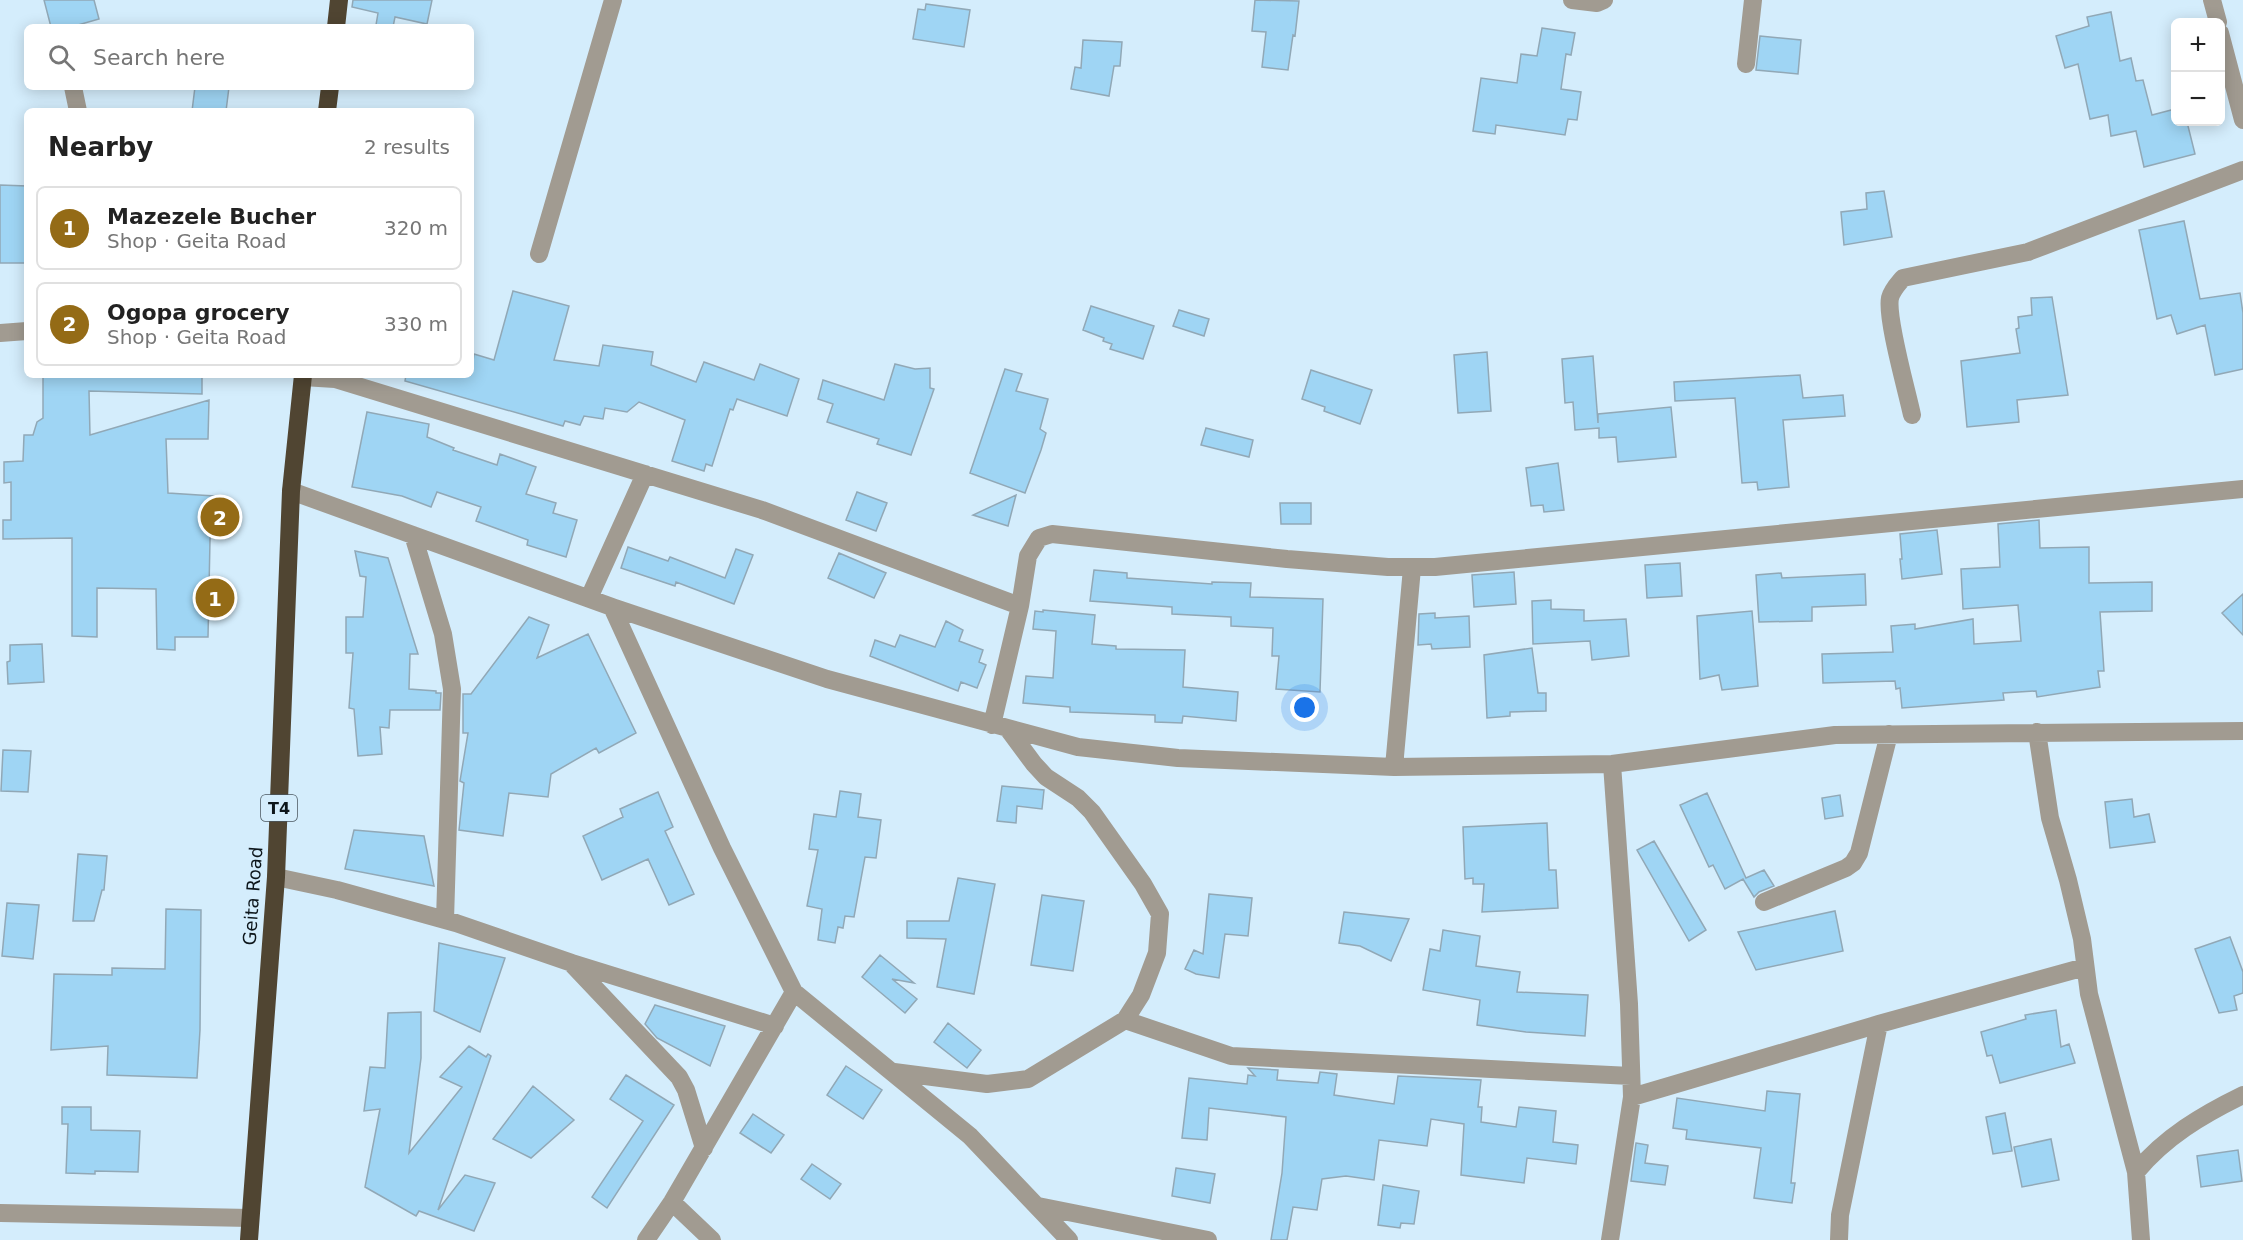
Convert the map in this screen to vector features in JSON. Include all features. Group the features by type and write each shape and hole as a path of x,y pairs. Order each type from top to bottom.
{"highway":[{"path":"336,24 339,0"},
{"path":"327,108 330,90"},
{"name":"Geita Road","path":"249,1240 276,877 291,491 303,378"}],"street":[{"path":"539,254 612,0"},
{"path":"1572,0 1597,3 1604,0"},
{"path":"1746,64 1754,0"},
{"path":"2212,0 2217,18"},
{"path":"2225,52 2243,120"},
{"path":"73,90 77,108"},
{"path":"1912,415 1891,316 1890,299 1894,289 1903,278 2028,252 2243,170"},
{"path":"0,333 24,331"},
{"path":"324,378 335,379 762,510 1020,606"},
{"path":"589,598 645,474"},
{"path":"1000,727 1028,556 1039,538 1052,534 1287,559 1412,568 1465,565 2243,489"},
{"path":"291,491 612,607 827,679 1078,747 1178,758 1394,767 1612,764 1835,735 2243,731"},
{"path":"413,535 443,634 452,689 445,920"},
{"path":"1394,767 1412,568"},
{"path":"612,607 722,848 794,992 970,1136 1070,1240"},
{"path":"894,1072 987,1084 1028,1079 1125,1020 1141,995 1157,953 1160,914 1143,884 1092,812 1078,798 1046,777 1000,727"},
{"path":"2037,732 2050,818 2069,886 2103,1051 2136,1172 2141,1240"},
{"path":"1764,902 1853,863 1859,853 1889,734"},
{"path":"1610,1240 1632,1097 1629,1004 1612,764"},
{"path":"276,877 337,890 445,920 572,963 775,1026"},
{"path":"572,963 678,1077 686,1090 704,1148"},
{"path":"1632,1097 1879,1024 2085,967"},
{"path":"646,1240 672,1202 794,992"},
{"path":"1125,1020 1231,1056 1631,1076"},
{"path":"1839,1240 1840,1215 1879,1024"},
{"path":"2136,1172 2151,1154 2182,1128 2243,1095"},
{"path":"672,1202 712,1240"},
{"path":"1038,1206 1208,1240"},
{"path":"0,1213 250,1218"}],"building":[{"path":"44,0 94,0 99,19 82,24 50,24"},
{"path":"353,0 432,0 427,24 395,17 394,24 376,24 378,13 352,7"},
{"path":"1255,0 1299,1 1288,70 1262,67 1266,32 1252,31"},
{"path":"926,4 970,10 964,47 913,39 918,9 925,10"},
{"path":"2111,12 2120,61 2131,58 2136,81 2143,80 2152,115 2171,110 2171,126 2188,126 2195,154 2144,167 2136,131 2111,136 2108,115 2090,119 2078,64 2065,68 2056,36 2089,26 2087,17"},
{"path":"1542,28 1575,33 1571,55 1566,54 1561,89 1581,92 1577,120 1568,119 1565,135 1496,125 1495,134 1473,131 1481,78 1517,83 1521,54 1537,56"},
{"path":"1760,36 1801,40 1798,74 1756,70"},
{"path":"1083,40 1122,42 1120,66 1114,66 1109,96 1071,89 1075,67 1081,68"},
{"path":"195,90 229,90 226,108 192,108"},
{"path":"0,185 24,186 24,263 0,263"},
{"path":"1884,191 1892,237 1844,245 1841,212 1867,209 1866,193"},
{"path":"2184,221 2200,299 2240,293 2243,313 2243,369 2215,375 2205,325 2177,334 2171,315 2157,319 2139,230"},
{"path":"513,291 569,306 554,360 599,366 603,345 653,352 651,365 696,382 704,362 754,380 760,364 799,379 787,416 737,399 733,410 730,409 712,466 706,464 704,471 672,461 685,420 639,402 627,412 605,408 603,419 584,416 580,425 565,421 563,426 405,381 406,378 474,378 474,354 494,360"},
{"path":"2052,297 2068,395 2017,400 2019,422 1967,427 1961,361 2020,353 2016,329 2019,328 2018,317 2032,315 2031,298"},
{"path":"1091,306 1154,326 1143,359 1110,349 1112,344 1103,341 1104,338 1083,330"},
{"path":"1179,310 1209,319 1204,336 1173,326"},
{"path":"1487,352 1491,411 1458,413 1454,355"},
{"path":"1593,356 1598,423 1598,414 1671,407 1676,457 1618,462 1616,437 1599,438 1599,428 1575,430 1573,402 1565,403 1562,359"},
{"path":"895,364 915,369 930,368 930,388 934,389 911,455 877,444 879,439 827,422 833,404 818,399 823,380 884,400"},
{"path":"1005,369 1022,374 1016,391 1048,399 1040,429 1046,433 1025,493 970,473"},
{"path":"1311,370 1372,390 1360,424 1324,411 1325,407 1302,399"},
{"path":"1800,375 1803,398 1843,395 1845,416 1783,420 1789,487 1758,490 1757,482 1742,483 1735,398 1675,401 1674,382"},
{"path":"43,378 202,378 202,394 89,391 90,435 209,400 208,439 166,439 168,493 214,496 210,540 208,637 175,637 175,650 157,649 156,589 97,588 97,637 72,636 72,538 3,539 3,520 11,520 11,482 4,483 4,462 23,461 24,435 33,435 37,422 43,418"},
{"path":"367,412 429,424 427,437 454,448 453,450 497,465 500,454 536,467 526,494 556,503 553,513 577,520 566,557 527,545 528,540 476,521 481,507 437,492 431,507 402,496 352,487"},
{"path":"1206,428 1253,440 1249,457 1201,445"},
{"path":"1558,463 1564,510 1544,512 1543,505 1531,506 1526,468"},
{"path":"857,492 887,503 876,531 846,520"},
{"path":"1016,495 1008,526 973,515"},
{"path":"1280,503 1311,503 1311,524 1281,524"},
{"path":"2039,520 2040,548 2089,547 2089,583 2152,582 2152,611 2100,612 2104,671 2098,671 2100,687 2037,697 2036,691 2003,693 2004,700 1902,708 1900,688 1896,689 1895,681 1823,683 1822,654 1893,652 1891,626 1915,624 1915,629 1973,619 1974,644 2021,641 2018,605 1963,609 1961,569 2000,567 1998,524"},
{"path":"1937,530 1942,574 1902,579 1900,534"},
{"path":"628,547 668,561 670,557 725,578 736,549 753,555 734,604 676,582 675,586 621,568"},
{"path":"355,551 388,558 418,654 410,654 409,689 441,693 440,710 390,710 389,728 380,727 382,754 358,756 354,709 349,708 353,653 346,653 346,617 363,617 366,577 360,576"},
{"path":"839,553 886,573 874,598 828,578"},
{"path":"1680,563 1682,596 1647,598 1645,565"},
{"path":"1094,570 1127,573 1127,578 1212,584 1212,582 1251,583 1250,597 1323,599 1320,692 1276,689 1279,656 1272,656 1273,628 1231,626 1231,617 1172,614 1172,607 1090,601"},
{"path":"1514,572 1516,604 1474,607 1472,575"},
{"path":"1781,573 1782,578 1865,574 1866,605 1812,607 1812,621 1759,622 1756,575"},
{"path":"2243,594 2243,635 2222,613"},
{"path":"1551,600 1551,609 1584,610 1584,621 1626,619 1629,656 1592,660 1590,641 1533,644 1532,601"},
{"path":"1043,610 1095,615 1092,644 1116,646 1116,649 1185,650 1183,687 1238,692 1236,721 1183,716 1182,723 1155,722 1155,715 1070,712 1070,707 1023,703 1026,676 1053,678 1056,631 1033,629 1035,611 1043,612"},
{"path":"1752,611 1758,686 1722,690 1719,675 1700,679 1697,616"},
{"path":"1435,613 1435,618 1469,616 1470,647 1432,649 1431,644 1418,645 1419,614"},
{"path":"529,617 549,625 537,658 588,634 636,733 599,753 596,748 551,774 548,797 509,793 503,836 459,830 464,783 460,781 468,733 463,733 463,694 471,694"},
{"path":"946,621 963,630 959,641 983,650 979,662 986,665 977,688 961,682 958,691 870,656 875,640 895,647 900,635 935,647"},
{"path":"42,644 44,682 8,684 7,662 10,661 10,645"},
{"path":"1532,648 1538,693 1546,693 1546,711 1510,712 1510,716 1487,718 1484,655"},
{"path":"3,750 31,751 28,792 1,791"},
{"path":"1002,786 1044,790 1042,809 1017,806 1016,823 997,821"},
{"path":"840,791 861,794 858,817 881,820 876,858 865,857 854,917 845,916 843,928 838,927 835,943 818,940 822,909 807,906 818,850 809,849 814,814 836,817"},
{"path":"658,792 673,827 665,831 694,894 669,905 648,859 602,880 583,836 623,817 620,809"},
{"path":"1707,793 1746,878 1764,870 1774,886 1759,892 1754,897 1743,879 1725,889 1713,865 1709,867 1680,805"},
{"path":"1840,795 1843,816 1825,819 1822,798"},
{"path":"2132,799 2134,817 2149,814 2155,842 2110,848 2105,802"},
{"path":"1547,823 1549,870 1556,870 1558,908 1482,912 1484,884 1473,884 1473,878 1465,879 1463,827"},
{"path":"354,830 424,836 434,886 345,869"},
{"path":"1654,841 1706,930 1689,941 1637,850"},
{"path":"78,854 107,856 104,890 102,890 94,921 73,921"},
{"path":"958,878 995,884 974,994 937,987 946,939 907,938 907,921 949,921"},
{"path":"1209,894 1252,898 1248,936 1225,934 1219,978 1196,974 1185,969 1194,950 1203,954"},
{"path":"1042,895 1084,901 1073,971 1031,965"},
{"path":"7,903 39,905 33,959 2,956"},
{"path":"166,909 201,910 200,1030 197,1078 107,1075 108,1046 51,1050 54,974 112,975 112,968 165,969"},
{"path":"1835,911 1843,951 1756,970 1738,932"},
{"path":"1344,912 1409,919 1391,961 1360,946 1339,943"},
{"path":"1443,930 1480,936 1476,966 1520,972 1517,992 1588,995 1585,1036 1526,1032 1477,1025 1480,1000 1423,990 1430,949 1440,951"},
{"path":"2230,937 2243,972 2243,993 2234,996 2237,1010 2219,1013 2195,949"},
{"path":"439,943 505,958 480,1032 434,1011"},
{"path":"880,955 914,983 892,979 917,999 905,1013 862,977"},
{"path":"655,1005 725,1026 710,1066 657,1038 645,1024"},
{"path":"2056,1010 2061,1047 2069,1044 2075,1063 2000,1083 1992,1055 1987,1056 1981,1032 2026,1019 2025,1015"},
{"path":"421,1012 421,1058 409,1153 462,1087 440,1077 469,1046 486,1057 488,1054 491,1056 438,1210 465,1175 495,1183 474,1231 419,1211 416,1216 365,1187 380,1109 364,1111 370,1067 385,1068 388,1013"},
{"path":"948,1023 981,1050 967,1068 934,1042"},
{"path":"846,1066 882,1090 863,1119 827,1095"},
{"path":"1248,1068 1278,1070 1277,1080 1318,1083 1320,1072 1337,1074 1334,1095 1394,1104 1398,1076 1481,1080 1478,1107 1482,1107 1481,1122 1516,1127 1519,1107 1556,1111 1553,1142 1578,1145 1576,1164 1527,1158 1524,1183 1461,1175 1464,1124 1431,1119 1427,1146 1379,1140 1374,1180 1346,1176 1322,1179 1317,1210 1293,1207 1287,1240 1271,1240 1282,1173 1286,1117 1209,1108 1207,1140 1182,1138 1189,1078 1247,1084 1248,1075 1255,1076"},
{"path":"626,1075 674,1105 607,1208 592,1197 643,1121 610,1099"},
{"path":"533,1086 574,1120 531,1158 493,1139"},
{"path":"1767,1091 1800,1094 1791,1183 1795,1183 1792,1203 1754,1198 1761,1148 1686,1139 1687,1130 1673,1128 1677,1098 1765,1111"},
{"path":"62,1107 91,1107 91,1130 140,1131 138,1172 66,1173 68,1124 62,1124"},
{"path":"2005,1113 2012,1151 1993,1154 1986,1117"},
{"path":"753,1114 784,1135 771,1153 740,1133"},
{"path":"2051,1139 2059,1180 2022,1187 2014,1147"},
{"path":"1636,1143 1648,1145 1645,1163 1668,1166 1665,1185 1631,1181"},
{"path":"2238,1150 2242,1181 2201,1187 2197,1156"},
{"path":"812,1164 841,1184 830,1199 801,1179"},
{"path":"1176,1168 1215,1174 1210,1203 1172,1196"},
{"path":"1383,1185 1419,1191 1414,1224 1401,1223 1400,1228 1378,1225"}],"place":[{"name":"Ogopa grocery","path":"220,517"},
{"name":"Mazezele Bucher","path":"215,598"}]}
